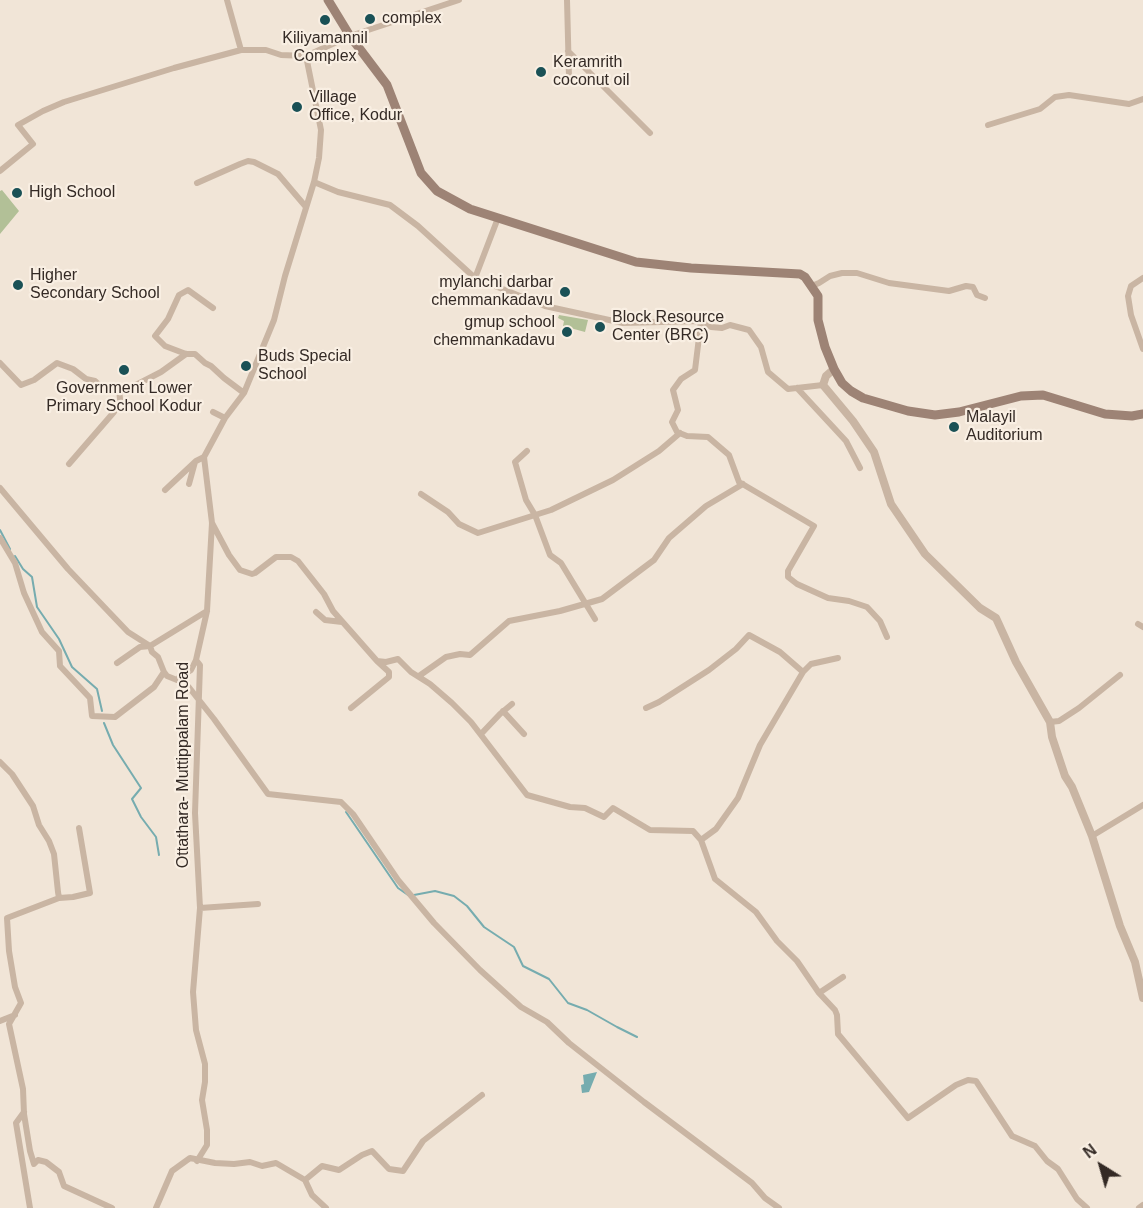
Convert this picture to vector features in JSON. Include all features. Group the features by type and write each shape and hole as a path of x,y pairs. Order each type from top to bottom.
{"main road":[{"path":"328,0 350,36 387,85 421,173 437,191 470,209 636,262 702,269 795,272 806,277 818,296 818,320 834,369 842,383 863,398 908,411 935,415 959,412 1032,394 1043,395 1105,414 1132,416 1143,414"}],"street":[{"path":"227,0 241,50"},
{"path":"0,171 33,144 18,125 64,102 241,50 266,50 281,55 306,56 350,36 459,0"},
{"path":"567,0 569,77"},
{"path":"568,51 650,133"},
{"path":"165,490 196,461 204,457 225,418 244,393 274,320 319,158 321,130 306,56"},
{"path":"988,125 1040,109 1055,97 1069,95 1129,104 1143,99"},
{"path":"197,183 248,161 254,162 278,174 306,207"},
{"path":"314,182 338,192 390,205 418,226 475,278 546,306 578,315 623,323 701,321 711,327 722,328 730,325 749,330 761,347 768,372 788,389 823,385"},
{"path":"475,278 498,218"},
{"path":"812,286 830,276 857,273 889,283 949,291 966,286 973,287 977,295 985,298"},
{"path":"1143,278 1131,286 1128,296 1131,315 1143,349"},
{"path":"213,308 188,290 179,295 168,319 155,336 165,346 186,354 195,354 244,393"},
{"path":"701,321 695,370 681,379 673,390 678,410 672,422 677,432 687,436 708,437 729,455 739,482 814,526 788,571 788,577 828,598 867,607 880,621 887,637"},
{"path":"0,363 21,386 34,380 57,363 73,369 86,379 95,381 104,389 118,389 128,388 161,372 186,354"},
{"path":"823,385 825,376 834,369"},
{"path":"823,385 874,452 891,504 925,554 980,608 996,618 1016,662 1050,723 1052,737 1065,776 1072,787 1092,836 1120,926 1135,962 1143,998"},
{"path":"797,388 846,441 860,468"},
{"path":"69,464 114,412 120,399 118,389"},
{"path":"213,412 225,418"},
{"path":"421,494 448,512 459,524 477,533 551,510 613,480 659,451 680,433"},
{"path":"527,451 515,462 526,500 536,515 550,555 561,564 595,619"},
{"name":"Ottathara- Muttippalam Road","path":"197,1161 207,1145 202,1100 205,1064 199,1045 193,993 200,908 195,813 200,665 196,660 207,611 212,523 204,457"},
{"path":"189,484 196,461"},
{"path":"419,676 446,657 460,654 470,655 509,621 560,612 602,599 654,560 669,538 706,506 743,484"},
{"path":"0,488 62,561 128,632 150,646 167,676 177,680 191,670 196,660"},
{"path":"212,523 240,570 255,573 276,557 291,557 298,561 342,622 389,672 389,677 351,708"},
{"path":"0,538 15,563 24,593 42,632 59,651 60,666 90,698 92,716 115,717 154,687 164,672"},
{"path":"117,663 140,647 150,646 207,611"},
{"path":"316,612 325,620 342,622"},
{"path":"646,708 709,670 736,649 749,635 780,652 803,672"},
{"path":"702,840 716,830 738,798 760,745 803,672 811,664 838,658"},
{"path":"377,661 386,662 398,659 411,672 452,703 481,734 527,795 570,807 585,808 604,817 613,808 650,830 693,831 702,840 715,879 756,912 777,941 797,961 837,1015 838,1034 908,1118 956,1084 968,1080 976,1081 1012,1136 1035,1146 1047,1161 1058,1169 1077,1199 1087,1208"},
{"path":"1050,723 1059,721 1079,708 1120,675"},
{"path":"180,676 268,794 341,802 353,814 398,880 434,923 480,970 521,1007 547,1022 569,1043 752,1183 765,1198 779,1208"},
{"path":"481,734 512,704"},
{"path":"504,711 524,734"},
{"path":"0,762 12,774 33,806 39,825 49,841 54,854 59,898"},
{"path":"1092,836 1143,805"},
{"path":"79,828 90,893 59,898 7,918 9,951 15,987 21,1003 9,1024 21,1078 30,1151 34,1164 38,1161 46,1162 59,1172 64,1186 112,1208"},
{"path":"200,908 258,904"},
{"path":"819,993 843,977"},
{"path":"0,1021 16,1014"},
{"path":"305,1180 322,1166 339,1170 372,1151 388,1169 403,1171 423,1141 482,1095"},
{"path":"24,1111 16,1123 30,1208"},
{"path":"156,1208 172,1171 190,1158 197,1161 234,1164 250,1162 262,1166 276,1163 305,1180 312,1194 326,1208"},
{"path":"1139,1208 1143,1204"}],"green space":[{"path":"2,190 19,211 0,234 0,191"},
{"path":"559,315 588,320 585,332 563,326 564,321 558,318"}],"water":[{"path":"597,1072 589,1092 582,1093 583,1075"}],"waterway":[{"path":"0,530 10,549"},
{"path":"15,556 23,569 32,577 37,607 59,639 72,667 97,689 102,711"},
{"path":"104,723 113,745 141,788 132,799 141,817 156,837 159,855"},
{"path":"346,812 398,888 408,895"},
{"path":"414,895 435,891 454,896 467,906 484,927 514,947 523,966 549,979 568,1003 587,1010 637,1037"}],"place":[{"name":"complex","path":"370,19"},
{"name":"Kiliyamannil Complex","path":"325,20"},
{"name":"Keramrith coconut oil","path":"541,72"},
{"name":"Village Office, Kodur","path":"297,107"},
{"name":"High School","path":"17,193"},
{"name":"Higher Secondary School","path":"18,285"},
{"name":"mylanchi darbar chemmankadavu","path":"565,292"},
{"name":"Block Resource Center (BRC)","path":"600,327"},
{"name":"gmup school chemmankadavu","path":"567,332"},
{"name":"Buds Special School","path":"246,366"},
{"name":"Government Lower Primary School Kodur","path":"124,370"},
{"name":"Malayil Auditorium","path":"954,427"}]}
